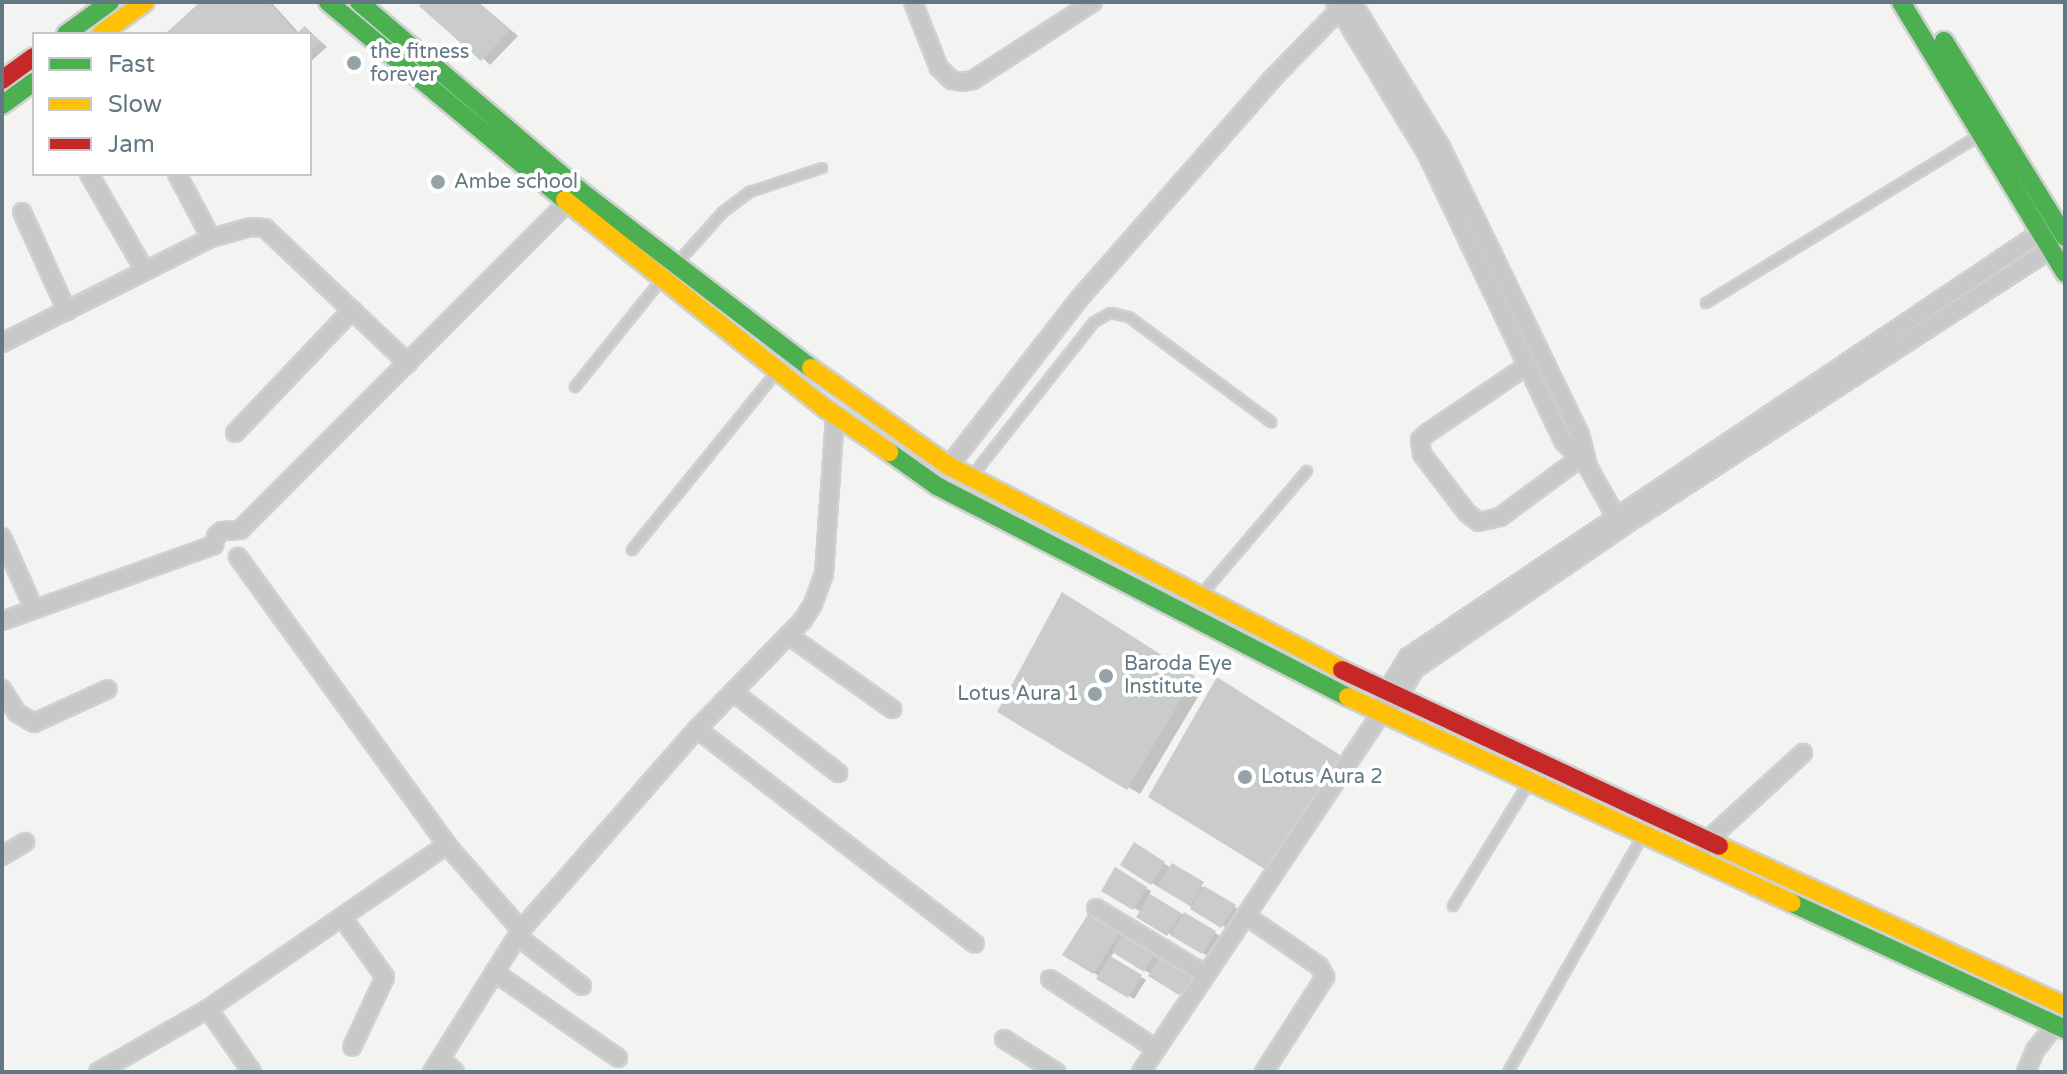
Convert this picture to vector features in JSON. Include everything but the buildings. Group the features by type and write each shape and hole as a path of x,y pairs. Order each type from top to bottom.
{"main road":[{"path":"123,28 145,2"},
{"path":"328,2 567,205 661,280 835,415 937,486 1381,714 1642,837 2062,1022"},
{"path":"359,2 579,190 836,387 949,466 1199,598 1392,695 2065,1006"},
{"path":"1901,2 2039,233 2060,233"},
{"path":"1920,2 2060,233 2065,273"},
{"path":"69,32 108,4"},
{"path":"2,80 32,58"},
{"path":"2,105 32,83"}],"street":[{"path":"913,2 939,68 952,80 962,82 973,80 1093,2"},
{"path":"108,4 123,28"},
{"path":"1344,4 1426,152 1564,442 1584,463 1618,521"},
{"path":"1344,4 1441,147 1580,434 1584,463"},
{"path":"949,466 1079,299 1272,79 1344,4"},
{"path":"90,176 145,271"},
{"path":"178,176 211,238"},
{"path":"2,621 214,545 222,531 240,530 579,190"},
{"path":"22,212 67,311"},
{"path":"2,343 211,238 251,227 265,228 408,363"},
{"path":"1141,1072 1392,695 1415,669 1618,521 2039,233"},
{"path":"1618,521 2060,233"},
{"path":"235,433 352,310"},
{"path":"1528,365 1426,434 1420,440 1422,454 1467,513 1479,522 1500,517 1584,463"},
{"path":"455,1072 436,1066 519,933 697,729 788,635 813,604 824,574 835,415"},
{"path":"238,557 244,545 240,530"},
{"path":"2,537 34,609"},
{"path":"214,545 222,556 238,557"},
{"path":"238,557 447,845 519,933 582,986"},
{"path":"788,635 892,709"},
{"path":"2,689 17,713 34,723 108,689"},
{"path":"733,692 838,773"},
{"path":"697,729 975,944"},
{"path":"1698,862 1708,840 1803,753"},
{"path":"2,856 25,842"},
{"path":"98,1072 208,1009 447,845"},
{"path":"1096,908 1205,974"},
{"path":"1245,915 1319,966 1325,977 1264,1072"},
{"path":"342,917 385,977 352,1047"},
{"path":"494,972 618,1058"},
{"path":"1050,979 1156,1049"},
{"path":"208,1009 252,1072"},
{"path":"2026,1072 2036,1049 2062,1022"},
{"path":"1004,1039 1056,1072"}],"lane":[{"path":"1706,303 1982,134"},
{"path":"575,387 661,280 737,200 764,185 822,168"},
{"path":"970,478 1094,322 1111,313 1129,317 1271,422"},
{"path":"632,550 777,371"},
{"path":"1199,598 1307,471"},
{"path":"1453,906 1528,784"},
{"path":"1508,1072 1642,837"}],"traffic: fast":[{"path":"69,32 110,2"},
{"path":"328,2 565,200"},
{"path":"359,2 579,190 811,368"},
{"path":"1901,2 2065,273"},
{"path":"1944,41 2065,237"},
{"path":"2,105 32,83"},
{"path":"889,452 937,486 1348,697"},
{"path":"1792,903 2065,1029"}],"traffic: slow":[{"path":"104,32 145,2"},
{"path":"565,200 825,408 889,452"},
{"path":"811,368 949,466 1342,670"},
{"path":"1348,697 1792,903"},
{"path":"1719,846 2065,1006"}],"traffic: jam":[{"path":"2,80 32,58"},
{"path":"1342,670 1719,846"}],"place":[{"name":"the fitness forever","path":"354,63"},
{"name":"Ambe school","path":"438,182"},
{"name":"Baroda Eye Institute","path":"1106,676"},
{"name":"Lotus Aura 1","path":"1095,694"},
{"name":"Lotus Aura 2","path":"1245,777"}]}
